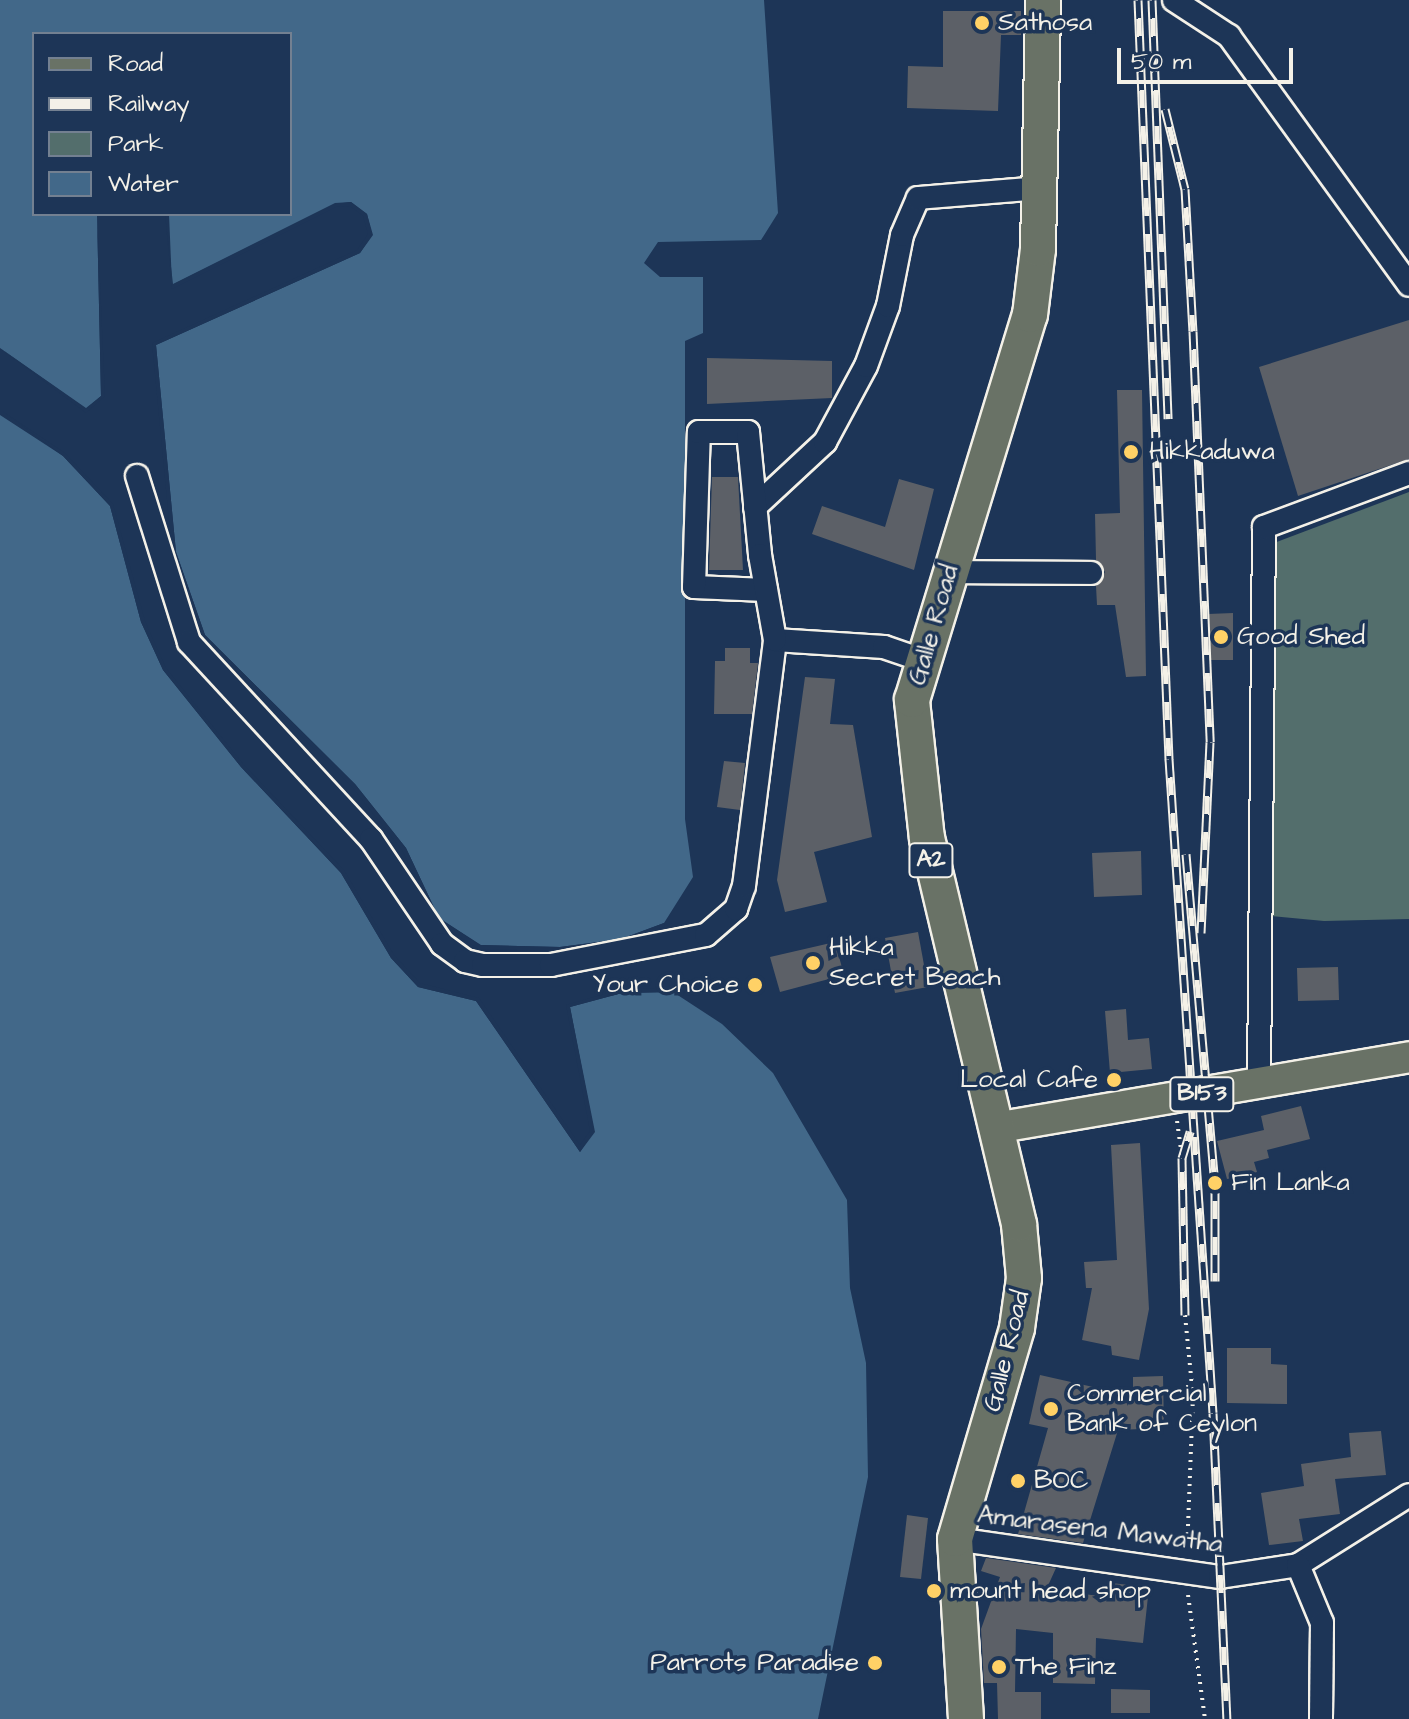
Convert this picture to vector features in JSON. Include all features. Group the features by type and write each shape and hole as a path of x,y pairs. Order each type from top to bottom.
{"highway":[{"name":"Galle Road","path":"966,1719 955,1539 1017,1328 1024,1278 1019,1224 916,778 912,700 921,660 1030,315 1039,188 1043,0"}],"main road":[{"name":"B153","path":"995,1128 1409,1057"}],"street":[{"path":"1174,0 1229,36 1409,285"},
{"path":"755,507 825,442 866,366 888,306 902,235 918,198 1039,188"},
{"path":"137,476 189,642 371,839 442,944 474,963 508,969 619,955 706,935 736,909 744,886 775,640 755,507 748,432 699,432 694,587 766,590"},
{"path":"1259,1084 1264,527 1409,473"},
{"path":"949,572 1091,573"},
{"path":"775,640 884,647 921,660"},
{"name":"Amarasena Mawatha","path":"955,1539 1220,1577 1298,1565 1409,1495"},
{"path":"1298,1565 1322,1623 1321,1719"}],"path":[{"path":"1173,1099 1182,1158"},
{"path":"1185,1315 1193,1396 1193,1494 1184,1572 1205,1719"}],"green space":[{"path":"1409,492 1409,919 1324,921 1271,916 1274,543"}],"water":[{"path":"0,0 764,0 778,213 761,240 658,242 644,263 660,277 703,277 703,333 685,341 685,819 693,877 664,923 621,939 560,947 481,945 439,918 406,848 355,784 205,635 176,552 156,345 360,253 372,235 367,214 351,202 335,204 172,285 169,216 292,216 292,32 32,32 32,216 97,216 101,396 86,409 0,348"},
{"path":"0,415 63,456 110,506 141,622 163,670 241,767 341,873 391,958 418,987 476,1001 580,1152 594,1131 570,1007 622,993 673,992 722,1024 773,1073 847,1200 850,1288 866,1363 868,1477 818,1719 0,1719"}],"pier":[{"path":"351,202 367,214 373,235 360,253 156,345 176,552 205,635 355,784 406,848 439,918 480,945 560,947 621,939 664,923 665,927 621,943 560,951 478,949 436,921 402,850 352,787 202,637 172,552 152,343 357,250 368,234 363,216 350,206 336,207 172,289 165,216 173,284 335,203"},
{"path":"97,216 105,396 86,413 0,348 86,408 101,396"},
{"path":"2,411 65,453 113,504 145,621 166,668 244,765 344,870 394,955 420,983 479,998 580,1145 590,1131 566,1005 621,989 673,988 673,992 622,993 570,1007 595,1132 580,1152 476,1001 418,987 391,958 341,873 241,767 163,670 141,622 110,506 63,456"}],"building":[{"path":"943,11 1021,11 1021,35 1001,35 998,111 907,108 908,66 943,67"},
{"path":"1409,320 1409,459 1298,496 1259,367"},
{"path":"707,358 832,361 832,398 707,404"},
{"name":"Hikkaduwa","path":"1117,390 1142,390 1146,676 1126,677 1115,605 1097,605 1096,586 1105,572 1096,560 1095,514 1120,513"},
{"path":"712,477 738,477 743,570 709,570"},
{"path":"899,479 934,489 914,570 812,534 822,506 885,527"},
{"name":"Good Shed","path":"1233,613 1233,660 1209,660 1208,614"},
{"path":"725,648 750,648 750,663 758,663 752,714 714,714 715,661 725,661"},
{"path":"805,677 835,679 830,724 853,725 872,837 814,852 827,902 785,912 777,880"},
{"path":"724,761 745,763 740,810 717,807"},
{"path":"1141,851 1142,895 1094,897 1092,853"},
{"path":"918,932 928,987 895,993 885,938"},
{"path":"835,942 844,975 780,992 770,957"},
{"path":"1338,967 1339,1000 1298,1001 1297,968"},
{"path":"1126,1009 1128,1040 1149,1038 1152,1069 1110,1073 1105,1011"},
{"path":"1301,1106 1310,1139 1267,1150 1269,1158 1254,1162 1257,1172 1227,1179 1217,1141 1264,1130 1261,1116"},
{"path":"1140,1143 1149,1309 1139,1360 1112,1355 1111,1346 1082,1340 1092,1288 1086,1288 1084,1262 1117,1260 1111,1145"},
{"path":"1227,1348 1271,1348 1271,1364 1287,1365 1287,1404 1227,1403"},
{"path":"1040,1375 1133,1396 1133,1377 1163,1376 1164,1428 1118,1430 1083,1543 1018,1534 1048,1428 1029,1424"},
{"path":"1381,1431 1386,1475 1335,1479 1340,1514 1299,1519 1303,1541 1269,1545 1261,1493 1304,1486 1301,1464 1351,1457 1349,1433"},
{"path":"907,1515 928,1518 921,1579 900,1577"},
{"path":"986,1558 1056,1568 1046,1590 1110,1597 1111,1583 1149,1587 1143,1643 1096,1638 1095,1684 1053,1683 1053,1633 1016,1629 1015,1692 1041,1692 1041,1719 998,1719 997,1683 984,1683 981,1629 1000,1577 981,1571"},
{"path":"1111,1689 1150,1690 1150,1713 1111,1713"}],"railway":[{"path":"1138,0 1169,759 1213,1413 1227,1719"},
{"path":"1152,0 1168,419"},
{"path":"1165,109 1185,189 1193,331 1210,742 1201,933"},
{"path":"1186,854 1215,1183 1215,1281"},
{"path":"1185,1315 1182,1158 1190,1131"}],"place":[{"name":"Sathosa","path":"982,23"},
{"name":"Hikkaduwa","path":"1131,452"},
{"name":"Good Shed","path":"1221,637"},
{"name":"Hikka Secret Beach","path":"813,963"},
{"name":"Your Choice","path":"755,985"},
{"name":"Local Cafe","path":"1114,1080"},
{"name":"Fin Lanka","path":"1215,1183"},
{"name":"Commercial Bank of Ceylon","path":"1051,1409"},
{"name":"BOC","path":"1018,1481"},
{"name":"mount head shop","path":"934,1591"},
{"name":"Parrots Paradise","path":"875,1663"},
{"name":"The Finz","path":"999,1667"}]}
